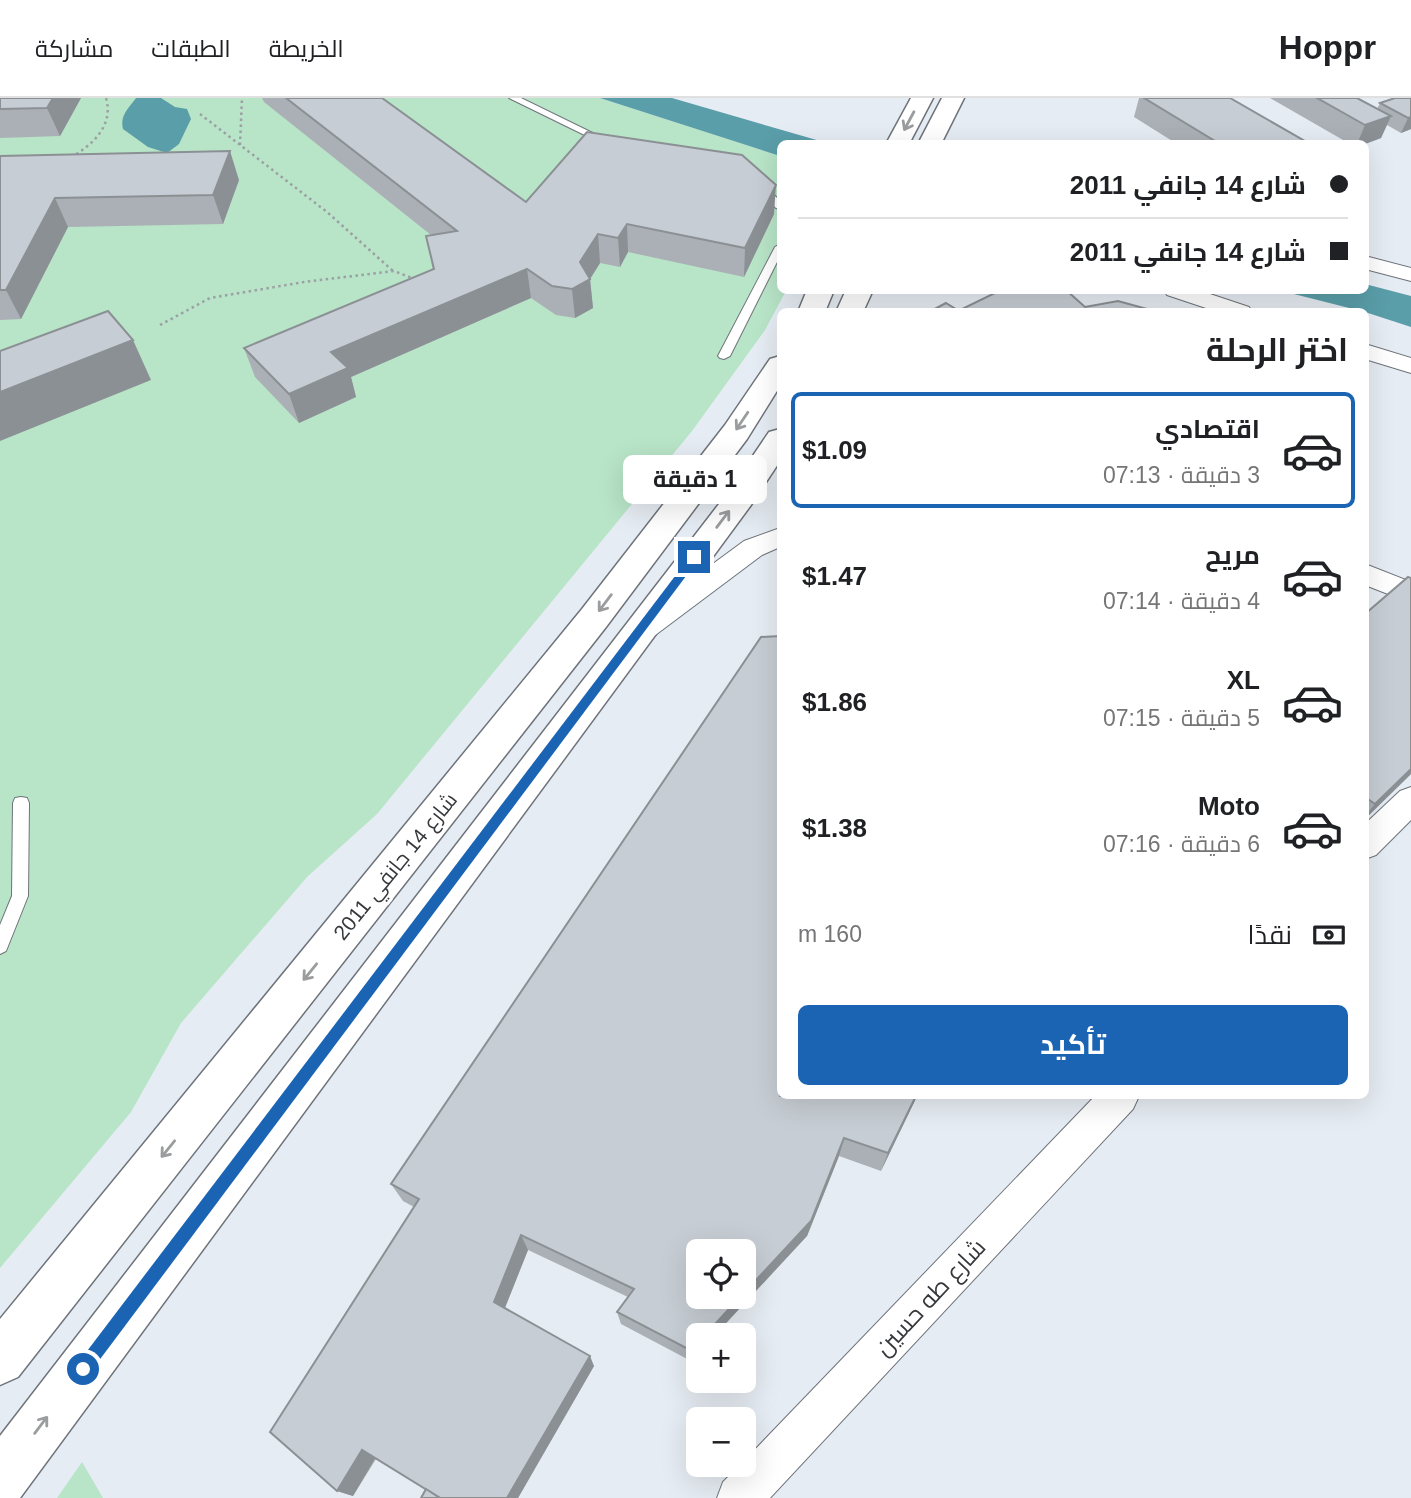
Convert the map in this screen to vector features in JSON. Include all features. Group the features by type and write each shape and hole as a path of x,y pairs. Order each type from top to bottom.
{"main road":[{"path":"899,140 922,98"},
{"path":"931,140 953,98"},
{"name":"شارع 14 جانفي 2011","path":"0,1359 594,618 736,432 777,370"},
{"path":"0,1480 740,498 777,443"}],"street":[{"path":"1369,263 1411,275"},
{"path":"1187,294 1229,308"},
{"path":"1369,352 1411,366"},
{"path":"634,636 753,548 777,538"},
{"path":"1369,576 1411,593"},
{"path":"1369,841 1411,800"},
{"name":"شارع طه حسين","path":"739,1498 1117,1099"}],"lane":[{"path":"514,98 585,134 619,147"},
{"path":"752,183 762,187 777,203"},
{"path":"724,356 777,253"},
{"path":"0,946 20,896 21,803"}],"path":[{"path":"69,158 86,150 100,134 106,123 109,104 106,98"},
{"path":"240,146 243,98"},
{"path":"200,114 327,212 394,271 419,281"},
{"path":"160,325 210,298 304,282 394,271"}],"green space":[{"path":"0,98 600,98 777,155 777,294 784,294 765,330 692,431 377,814 307,877 181,1023 131,1112 0,1268"},
{"path":"82,1462 103,1498 57,1498"}],"water":[{"path":"136,98 161,98 175,107 187,109 191,119 179,144 167,153 148,147 123,129 124,116"},
{"path":"600,98 672,98 817,140 777,140 777,155"},
{"path":"1369,285 1411,296 1411,327 1369,313 1369,308 1349,308 1294,294 1369,294"}],"building":[{"path":"0,98 53,98 47,108 0,109"},
{"path":"286,98 382,98 526,202 587,132 742,155 776,185 745,248 627,224 618,238 598,234 580,262 590,279 572,289 552,286 527,269 331,352 348,368 289,394 244,348 434,269 426,236 457,231"},
{"path":"1144,98 1230,98 1303,140 1213,140"},
{"path":"1317,98 1357,98 1391,116 1365,125"},
{"path":"1395,98 1411,98 1411,117 1408,118 1380,103"},
{"path":"230,151 213,195 55,198 6,290 0,290 0,156"},
{"path":"993,294 1070,294 1085,307 1118,301 1143,308 964,308"},
{"path":"946,303 954,308 937,308"},
{"path":"108,311 133,340 0,392 0,351"},
{"path":"1408,577 1411,578 1411,769 1375,804 1369,800 1369,611"},
{"path":"777,636 777,1099 915,1099 888,1153 844,1138 811,1221 756,1280 756,1239 686,1239 686,1309 729,1309 716,1323 686,1323 686,1348 617,1312 634,1289 521,1235 494,1302 590,1356 507,1498 440,1498 362,1450 337,1491 270,1432 419,1199 391,1184 761,637"},
{"path":"426,1489 440,1498 421,1498"}],"route":[{"path":"83,1369 694,557"}]}
